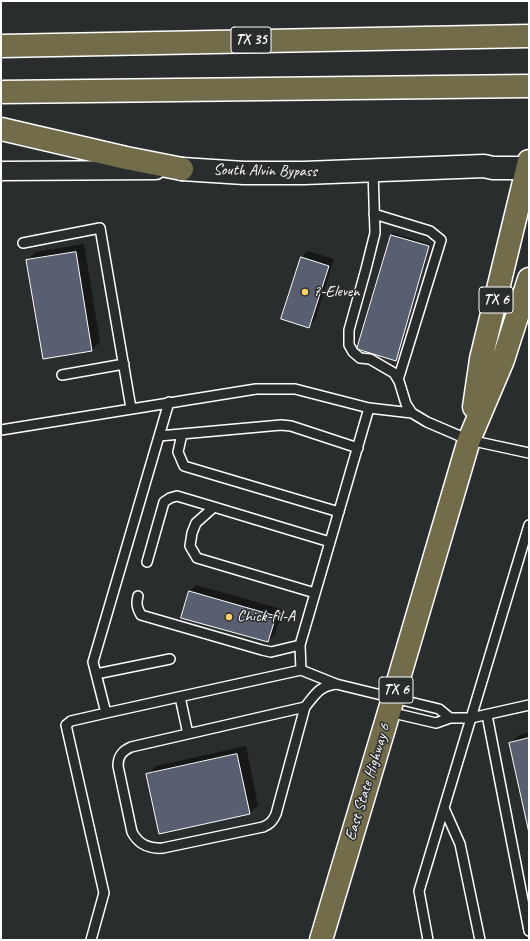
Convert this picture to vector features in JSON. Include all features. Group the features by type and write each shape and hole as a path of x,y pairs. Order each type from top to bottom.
{"main road":[{"name":"TX 35","path":"1,46 529,36"},
{"path":"1,92 529,86"},
{"path":"1,129 126,158 182,169"},
{"name":"East State Highway 6","path":"469,440 481,360 528,165"},
{"name":"East State Highway 6","path":"321,940 469,440 503,360 529,279"}],"street":[{"name":"South Alvin Bypass","path":"1,171 59,172 182,169 244,173 304,173 484,166 493,168 528,165"}],"lane":[{"path":"372,170 375,233 349,330 349,345 353,352 360,358 370,359 394,372 406,404 412,413"},
{"path":"374,214 430,231 441,240 398,380"},
{"path":"23,243 100,228 131,408"},
{"path":"62,375 124,364"},
{"path":"1,430 256,389 295,389 369,408 412,413 427,422 469,440 529,453"},
{"path":"106,713 93,662 169,402"},
{"path":"301,670 300,646 369,408"},
{"path":"159,436 281,425 291,426 358,448"},
{"path":"182,434 178,452 184,466 339,512"},
{"path":"147,562 164,502 177,496 330,542"},
{"path":"214,507 203,515 196,523 192,533 190,546 197,558 315,593"},
{"path":"428,940 419,891 529,525"},
{"path":"138,596 136,601 137,609 141,615 271,652 300,646"},
{"path":"96,674 170,659"},
{"path":"91,940 104,893 66,725 71,721 301,670 436,723 450,718 471,718 529,705"},
{"path":"305,707 131,747 125,750 118,759 118,766 132,832 138,841 148,848 163,848 263,827 269,824 274,820 276,814 305,707 321,688 336,684"},
{"path":"180,697 188,734"},
{"path":"391,705 440,709 450,718"},
{"path":"486,715 529,930"},
{"path":"444,808 460,844 480,940"}],"building":[{"name":"7-Eleven","path":"391,235 429,246 396,361 357,349"},
{"path":"76,252 92,351 43,359 26,260"},
{"name":"7-Eleven","path":"301,257 329,266 309,328 281,319"},
{"name":"Chick-fil-A","path":"189,591 276,616 268,642 181,618"},
{"path":"529,738 529,833 509,743"},
{"path":"237,754 250,814 159,834 146,774"}],"place":[{"name":"7-Eleven","path":"305,292"},
{"name":"Chick-fil-A","path":"229,617"}]}
